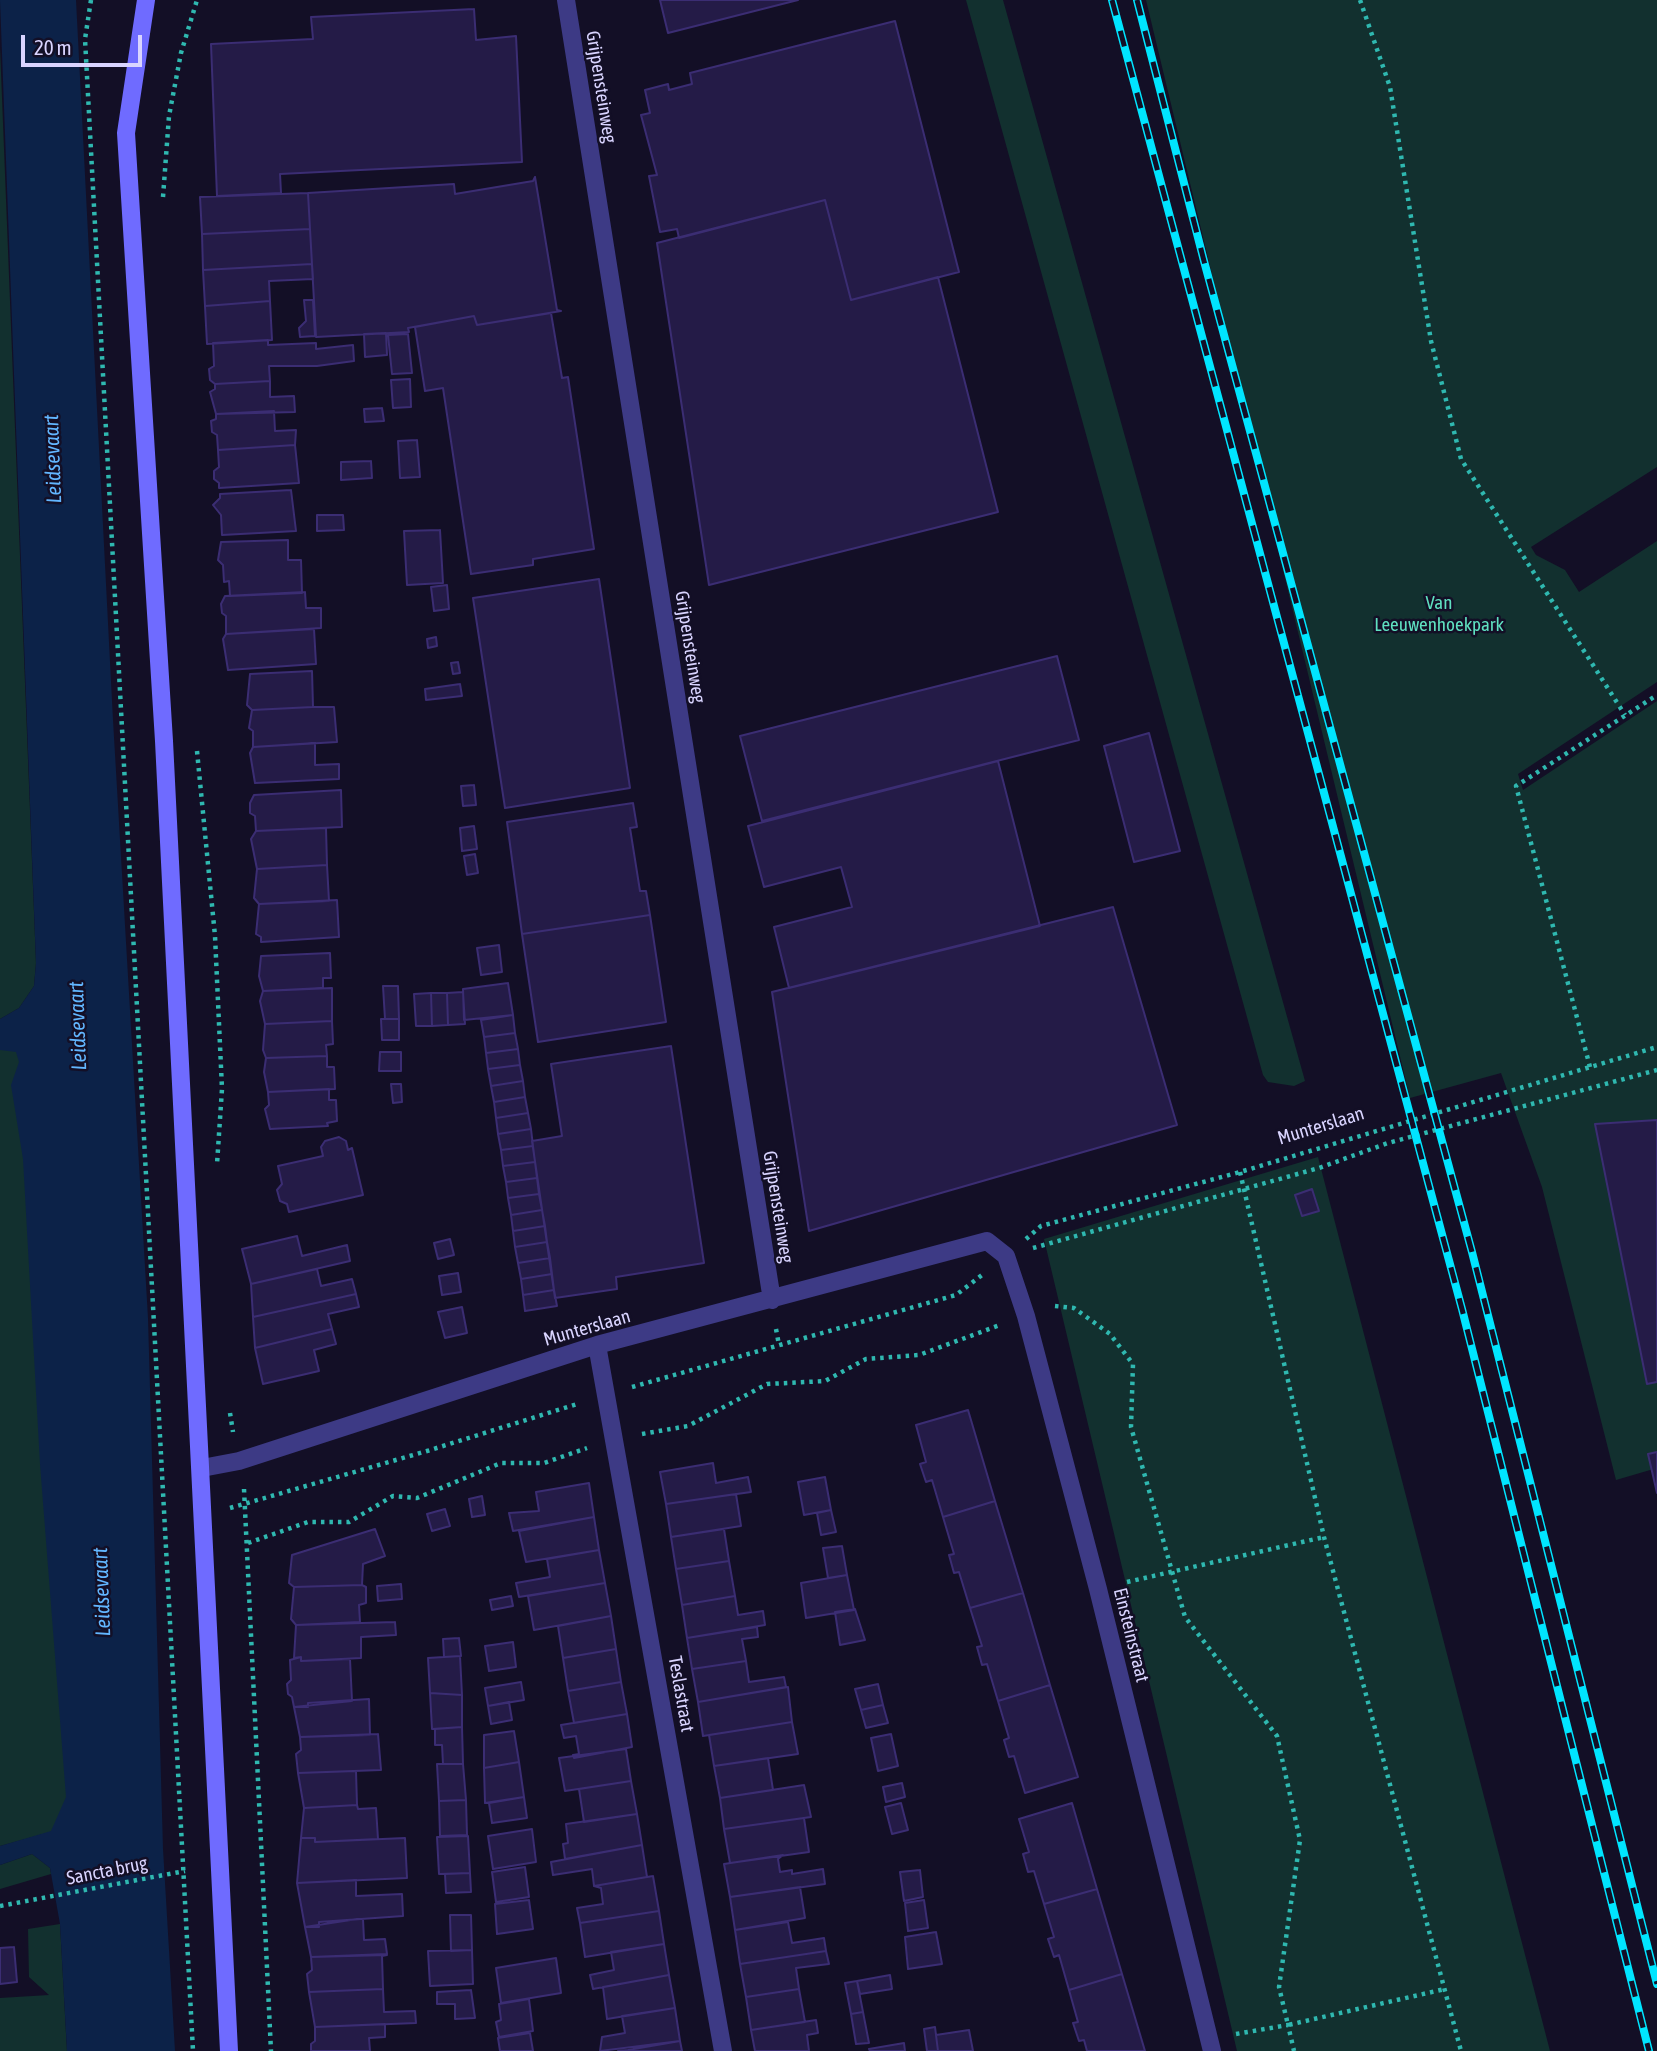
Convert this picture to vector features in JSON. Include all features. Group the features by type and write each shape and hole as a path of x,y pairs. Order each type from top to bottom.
{"main road":[{"path":"146,0 126,133 164,741 229,2051"}],"street":[{"name":"Grijpensteinweg","path":"566,0 772,1300"},
{"name":"Munterslaan","path":"202,1468 239,1461 597,1345 987,1241 1006,1256"},
{"name":"Einsteinstraat","path":"1006,1256 1026,1316 1098,1589 1210,2045"},
{"name":"Teslastraat","path":"597,1345 723,2051"}],"path":[{"path":"91,0 85,39 193,2051"},
{"path":"1360,0 1390,87 1430,341 1461,459 1625,715"},
{"path":"1590,1067 1516,786 1657,695"},
{"name":"Munterslaan","path":"1006,1256 1041,1226 1240,1172 1657,1047"},
{"path":"1006,1256 1319,1168 1388,1143 1657,1070"},
{"path":"1240,1172 1324,1537 1461,2051"},
{"path":"1026,1316 1054,1306 1074,1308 1110,1334 1133,1364 1131,1427 1185,1618 1277,1736 1300,1840 1279,1987 1294,2051"},
{"path":"246,1503 271,2051"},
{"path":"1098,1589 1324,1537"},
{"name":"Sancta brug","path":"0,1906 185,1871"},
{"path":"1210,2045 1445,1989"}],"green space":[{"path":"966,0 1003,0 1305,1081 1294,1086 1268,1082 1263,1075"},
{"name":"Van Leeuwenhoekpark","path":"1146,0 1657,0 1657,467 1531,547 1536,555 1565,570 1579,592 1657,541 1657,682 1518,774 1523,790 1657,701 1657,1468 1616,1480 1542,1187 1501,1073 1410,1098"},
{"path":"0,47 36,963 34,986 19,1008 0,1019"},
{"path":"42,1034 76,1825 0,1846 0,1045"},
{"path":"1318,1157 1550,2051 1237,2051 1044,1239"},
{"path":"32,1854 50,1868 51,1874 0,1889 0,1865"},
{"path":"60,1924 67,2051 0,2051 0,1998 49,1995 29,1977 28,1929"}],"water":[{"name":"Leidsevaart","path":"0,0 76,0 113,720 148,1318 163,1849 175,2051 67,2051 60,1924 50,1868 32,1854 0,1865 0,1846 51,1831 66,1797 40,1464 23,1159 11,1085 19,1062 16,1052 0,1050 0,1019 19,1008 34,986 36,963"}],"building":[{"path":"660,0 798,0 668,33"},
{"path":"474,9 476,40 516,36 522,162 280,174 281,193 217,196 211,44 313,39 311,17"},
{"path":"895,21 959,272 851,300 825,200 679,238 677,229 660,232 649,176 657,175 641,115 650,113 645,90 668,84 669,90 692,84 690,73"},
{"path":"535,177 557,310 561,311 477,325 474,316 408,328 409,332 316,337 308,193 454,184 455,194 533,181"},
{"path":"308,193 310,229 202,234 200,197"},
{"path":"825,200 851,300 938,277 998,512 709,585 657,243"},
{"path":"310,229 312,264 203,270 202,234"},
{"path":"312,264 313,279 269,281 270,301 205,306 203,270"},
{"path":"304,300 313,300 315,336 300,337 299,328 306,321"},
{"path":"270,301 272,340 207,344 205,306"},
{"path":"551,313 562,378 568,377 594,549 533,559 533,565 471,574 443,388 425,391 415,327 474,316 477,325"},
{"path":"386,333 387,355 365,357 364,334"},
{"path":"408,334 412,373 392,374 388,335"},
{"path":"268,340 268,345 316,343 316,349 353,345 354,361 317,366 269,366 270,381 215,384 210,380 209,369 214,366 213,343"},
{"path":"410,379 411,407 393,408 391,380"},
{"path":"270,381 270,397 294,396 295,412 216,414 210,392 215,389 215,384"},
{"path":"382,408 384,421 365,422 364,409"},
{"path":"274,411 275,431 296,430 295,445 218,450 217,435 212,432 211,421 216,419 216,414"},
{"path":"417,440 420,477 400,478 398,441"},
{"path":"295,445 299,483 219,488 219,483 214,479 214,471 219,467 218,450"},
{"path":"371,461 372,478 341,480 341,462"},
{"path":"291,490 296,531 222,535 221,515 213,505 220,498 220,494"},
{"path":"317,515 343,515 344,530 317,531"},
{"path":"440,530 443,583 407,585 404,531"},
{"path":"288,540 288,560 301,560 302,593 230,596 229,581 224,582 223,565 218,560 221,542"},
{"path":"599,579 630,788 505,808 473,598"},
{"path":"447,585 449,609 434,611 431,587"},
{"path":"305,592 306,608 321,608 321,628 226,634 226,616 222,613 221,604 225,596"},
{"path":"314,629 316,664 228,670 223,639 226,634"},
{"path":"436,637 437,646 428,648 427,639"},
{"path":"1057,656 1079,740 762,821 740,736"},
{"path":"458,662 460,673 453,674 451,663"},
{"path":"312,671 313,707 252,710 247,705 250,674"},
{"path":"460,684 462,696 426,700 425,689"},
{"path":"334,707 337,742 253,747 253,731 249,728 252,710"},
{"path":"1149,733 1180,851 1134,862 1104,746"},
{"path":"315,743 315,765 339,764 339,779 255,783 250,753 253,747"},
{"path":"998,761 1040,926 789,988 774,927 852,907 841,867 764,887 748,826"},
{"path":"474,785 476,805 463,806 461,786"},
{"path":"341,790 342,827 256,831 255,816 250,813 250,803 254,795"},
{"path":"633,803 637,827 630,828 640,891 646,891 650,915 522,934 507,822"},
{"path":"474,826 477,849 462,851 460,828"},
{"path":"326,828 327,865 257,869 251,839 256,831"},
{"path":"475,854 478,873 467,875 464,856"},
{"path":"327,865 329,901 259,904 254,898 257,869"},
{"path":"337,900 339,937 261,942 261,937 256,934 259,904"},
{"path":"1113,907 1177,1125 809,1231 772,992"},
{"path":"650,915 666,1022 538,1042 522,934"},
{"path":"499,945 502,972 481,975 477,948"},
{"path":"330,953 331,978 323,978 323,988 263,991 259,976 261,956"},
{"path":"508,983 513,1015 464,1020 463,989"},
{"path":"383,986 398,986 399,1019 385,1019"},
{"path":"332,988 332,1021 265,1024 260,1001 263,991"},
{"path":"463,992 465,1024 448,1025 447,993"},
{"path":"431,993 447,993 448,1025 432,1026"},
{"path":"431,993 432,1026 416,1026 414,994"},
{"path":"513,1015 515,1033 484,1037 481,1020"},
{"path":"381,1019 399,1019 399,1040 382,1040"},
{"path":"332,1021 333,1044 326,1045 327,1056 266,1058 263,1050 265,1024"},
{"path":"515,1033 518,1049 486,1053 484,1037"},
{"path":"671,1046 704,1263 616,1277 617,1289 555,1298 532,1141 562,1136 551,1064"},
{"path":"518,1049 520,1065 488,1069 486,1053"},
{"path":"380,1052 401,1052 401,1071 379,1071"},
{"path":"327,1056 327,1067 334,1067 335,1089 268,1092 264,1072 266,1058"},
{"path":"520,1065 523,1081 491,1086 488,1069"},
{"path":"523,1081 525,1097 494,1102 491,1086"},
{"path":"391,1084 401,1084 402,1102 393,1103"},
{"path":"329,1089 329,1100 336,1100 337,1121 327,1123 328,1126 270,1129 265,1109 269,1105 268,1092"},
{"path":"525,1097 528,1113 496,1118 494,1102"},
{"path":"528,1113 531,1129 498,1134 496,1118"},
{"path":"1657,1120 1657,1382 1647,1384 1595,1124"},
{"path":"531,1129 533,1146 501,1150 498,1134"},
{"path":"339,1137 346,1141 348,1150 352,1148 363,1195 289,1212 287,1204 280,1201 277,1190 282,1184 278,1166 323,1156 321,1147 325,1141"},
{"path":"533,1146 535,1162 503,1166 501,1150"},
{"path":"535,1162 537,1178 506,1182 503,1166"},
{"path":"537,1178 539,1194 508,1198 506,1182"},
{"path":"1312,1189 1319,1211 1302,1216 1295,1195"},
{"path":"539,1194 542,1210 511,1215 508,1198"},
{"path":"542,1210 545,1226 513,1231 511,1215"},
{"path":"545,1226 547,1242 515,1247 513,1231"},
{"path":"297,1236 302,1256 347,1245 350,1261 251,1284 242,1249"},
{"path":"450,1239 454,1255 438,1259 434,1243"},
{"path":"547,1242 550,1258 518,1263 515,1247"},
{"path":"550,1258 552,1274 521,1279 518,1263"},
{"path":"317,1269 321,1286 352,1279 356,1294 253,1317 251,1284"},
{"path":"458,1273 461,1292 442,1295 439,1276"},
{"path":"552,1274 554,1290 523,1295 521,1279"},
{"path":"554,1290 557,1306 525,1311 523,1295"},
{"path":"356,1294 359,1307 328,1314 332,1329 255,1348 253,1317"},
{"path":"462,1307 467,1333 445,1338 438,1312"},
{"path":"332,1329 336,1344 314,1350 319,1371 263,1384 255,1348"},
{"path":"968,1410 995,1501 943,1517 932,1480 926,1482 920,1464 926,1462 916,1425"},
{"path":"1657,1452 1657,1493 1648,1454"},
{"path":"713,1463 716,1483 748,1477 751,1492 666,1504 660,1472"},
{"path":"825,1477 831,1510 804,1515 798,1482"},
{"path":"589,1483 594,1517 513,1531 509,1513 539,1511 536,1492"},
{"path":"736,1494 741,1526 671,1537 666,1504"},
{"path":"482,1496 485,1515 472,1517 469,1499"},
{"path":"995,1501 1023,1593 970,1608 959,1572 954,1573 949,1555 954,1554 943,1517"},
{"path":"445,1509 450,1526 432,1531 427,1514"},
{"path":"831,1510 836,1532 821,1535 817,1513"},
{"path":"594,1517 599,1550 526,1562 519,1531"},
{"path":"375,1529 385,1556 363,1564 362,1585 294,1587 289,1583 292,1555"},
{"path":"724,1529 729,1561 676,1569 671,1537"},
{"path":"842,1546 847,1575 828,1578 823,1548"},
{"path":"599,1550 605,1583 519,1597 516,1583 550,1577 547,1559"},
{"path":"729,1561 735,1596 682,1605 676,1569"},
{"path":"847,1575 854,1610 806,1618 801,1583"},
{"path":"605,1583 611,1616 534,1630 528,1596"},
{"path":"401,1584 402,1599 378,1601 377,1586"},
{"path":"294,1587 366,1587 366,1603 359,1605 360,1622 296,1625 291,1619"},
{"path":"1023,1593 1050,1685 998,1701 987,1664 982,1665 977,1647 982,1646 970,1608"},
{"path":"511,1596 513,1606 492,1610 490,1600"},
{"path":"735,1596 738,1615 763,1611 765,1625 687,1638 682,1605"},
{"path":"855,1609 865,1640 840,1645 835,1612"},
{"path":"611,1616 616,1649 563,1658 558,1626"},
{"path":"395,1622 396,1635 361,1637 361,1658 301,1661 301,1657 294,1658 296,1625"},
{"path":"757,1627 758,1637 742,1639 746,1661 692,1669 687,1638"},
{"path":"459,1638 461,1656 444,1657 443,1639"},
{"path":"513,1642 516,1667 489,1671 485,1646"},
{"path":"616,1649 621,1682 568,1691 563,1658"},
{"path":"460,1656 462,1695 430,1693 428,1658"},
{"path":"301,1657 301,1661 350,1659 352,1701 294,1707 287,1684 291,1680 290,1660"},
{"path":"746,1661 749,1682 784,1677 786,1687 698,1702 692,1669"},
{"path":"521,1682 524,1700 488,1706 485,1688"},
{"path":"621,1682 627,1714 574,1723 568,1691"},
{"path":"878,1684 883,1705 861,1710 855,1689"},
{"path":"1050,1685 1078,1777 1025,1793 1014,1756 1009,1757 1004,1740 1009,1738 998,1701"},
{"path":"788,1687 792,1722 703,1736 698,1702"},
{"path":"430,1693 462,1695 462,1727 432,1729"},
{"path":"369,1699 370,1735 300,1737 294,1707 308,1707 308,1703"},
{"path":"509,1702 512,1720 491,1724 488,1706"},
{"path":"883,1705 888,1723 866,1728 861,1710"},
{"path":"627,1714 632,1747 574,1758 573,1755 579,1754 576,1736 564,1738 561,1725"},
{"path":"792,1722 798,1754 714,1766 709,1735"},
{"path":"462,1727 463,1764 443,1764 442,1745 435,1745 435,1729"},
{"path":"514,1731 519,1762 484,1768 484,1735"},
{"path":"378,1734 381,1770 298,1773 296,1754 301,1750 300,1737"},
{"path":"891,1734 898,1766 878,1771 871,1738"},
{"path":"626,1749 631,1781 565,1791 559,1758"},
{"path":"768,1758 773,1790 720,1798 714,1766"},
{"path":"519,1762 524,1797 485,1803 484,1768"},
{"path":"437,1764 463,1764 466,1800 439,1801"},
{"path":"356,1771 357,1805 304,1808 298,1773"},
{"path":"631,1781 637,1814 584,1822 579,1789"},
{"path":"902,1783 905,1797 886,1802 883,1787"},
{"path":"804,1785 811,1817 724,1829 720,1798"},
{"path":"524,1797 527,1818 492,1823 489,1803"},
{"path":"466,1800 467,1835 440,1836 439,1801"},
{"path":"901,1803 908,1830 892,1834 885,1807"},
{"path":"1072,1803 1097,1889 1044,1904 1034,1871 1028,1872 1023,1854 1029,1852 1019,1819"},
{"path":"357,1805 358,1809 376,1808 378,1839 315,1842 315,1838 301,1838 304,1808"},
{"path":"637,1814 642,1845 565,1859 563,1844 568,1843 566,1824"},
{"path":"804,1818 809,1852 730,1863 724,1829"},
{"path":"532,1829 536,1862 493,1869 488,1836"},
{"path":"468,1836 470,1873 439,1874 437,1837"},
{"path":"301,1838 315,1838 315,1842 405,1838 407,1878 297,1883"},
{"path":"642,1845 647,1877 594,1886 592,1869 553,1875 551,1862"},
{"path":"783,1855 778,1859 780,1872 792,1870 792,1874 823,1869 825,1884 730,1897 724,1864"},
{"path":"525,1867 529,1897 496,1902 492,1872"},
{"path":"920,1870 923,1897 904,1901 900,1872"},
{"path":"470,1873 471,1892 446,1893 445,1874"},
{"path":"653,1876 659,1911 580,1923 577,1908 603,1904 601,1888 594,1886"},
{"path":"356,1880 356,1896 402,1894 403,1916 319,1922 319,1927 305,1927 297,1883"},
{"path":"800,1887 805,1918 735,1930 730,1897"},
{"path":"1097,1889 1122,1974 1069,1990 1059,1955 1054,1957 1048,1939 1054,1937 1044,1904"},
{"path":"529,1900 533,1929 497,1934 495,1904"},
{"path":"924,1900 928,1928 908,1931 905,1903"},
{"path":"659,1911 664,1944 585,1957 580,1923"},
{"path":"450,1915 471,1915 472,1950 451,1951"},
{"path":"363,1919 364,1940 385,1939 387,1954 311,1957 305,1927"},
{"path":"788,1922 792,1943 824,1938 826,1951 740,1964 735,1930"},
{"path":"936,1932 942,1964 908,1969 905,1937"},
{"path":"664,1944 669,1975 593,1989 590,1975 614,1970 611,1952"},
{"path":"14,1947 17,1982 0,1984 0,1948"},
{"path":"472,1950 473,1984 430,1986 428,1951"},
{"path":"826,1951 829,1964 796,1968 799,1989 746,1997 740,1964"},
{"path":"387,1955 382,1956 383,1989 309,1992 307,1974 312,1970 311,1957"},
{"path":"556,1958 561,1993 501,2003 496,1968"},
{"path":"1122,1974 1145,2051 1087,2051 1084,2040 1079,2041 1073,2023 1078,2022 1069,1990"},
{"path":"669,1975 675,2008 607,2019 603,1987"},
{"path":"890,1975 892,1989 860,1994 857,1981"},
{"path":"857,1981 863,2012 851,2014 845,1983"},
{"path":"383,1989 384,2012 415,2011 416,2023 315,2027 309,1992"},
{"path":"799,1989 805,2022 751,2030 746,1997"},
{"path":"471,1990 475,2018 455,2019 455,2004 437,2004 437,1992"},
{"path":"529,1999 533,2031 499,2037 496,2022 501,2020 499,2004"},
{"path":"675,2008 680,2041 600,2051 602,2037 625,2033 622,2016"},
{"path":"863,2012 869,2043 856,2044 851,2014"},
{"path":"816,2020 818,2033 807,2035 809,2051 755,2051 751,2030"},
{"path":"385,2024 385,2037 369,2038 370,2051 311,2051 311,2044 315,2041 315,2027"},
{"path":"935,2027 938,2051 927,2051 924,2029"},
{"path":"969,2030 973,2051 938,2051 936,2035"},
{"path":"530,2033 533,2051 500,2051 498,2038"},
{"path":"680,2041 682,2051 618,2051 628,2050"},
{"path":"904,2043 905,2051 869,2049"}],"railway":[{"path":"1112,0 1462,1309 1649,2051"},
{"path":"1137,0 1204,261 1472,1252 1657,1984"}]}
